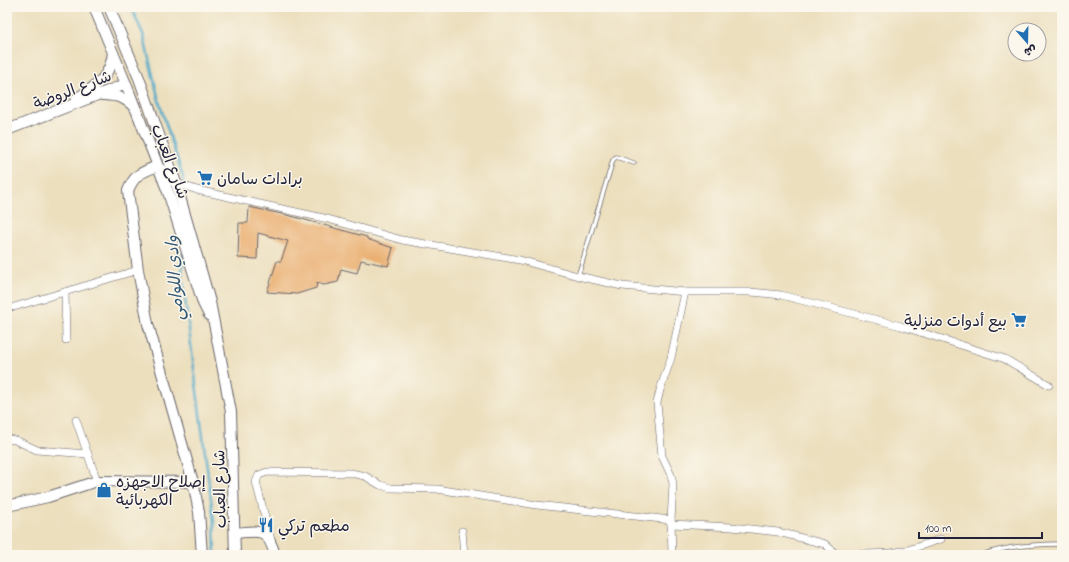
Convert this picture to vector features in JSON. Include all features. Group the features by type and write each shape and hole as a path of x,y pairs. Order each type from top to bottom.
{"main road":[{"name":"شارع العباب","path":"94,7 168,192 203,304 215,327"},
{"path":"101,7 102,26"},
{"name":"شارع العباب","path":"109,7 158,130 176,183 210,302 231,412 235,555"},
{"path":"127,49 130,71 126,84 133,88 140,96 151,122 158,130"},
{"path":"59,110 101,81 112,63 113,53"},
{"name":"شارع الروضة","path":"7,130 126,84"},
{"path":"98,95 123,98 136,110"},
{"path":"183,239 181,220 175,193 176,183 157,166 142,172 134,179 128,191 138,270 148,324 193,482 199,512 202,555"},
{"path":"7,506 48,497 97,481 193,482"},
{"path":"234,533 261,532 267,535 271,541 275,555"}],"street":[{"path":"176,183 197,190 328,219 402,240 520,260 622,286 685,292 751,292 781,295 901,326 1005,359 1049,385"},
{"path":"14,307 138,270"},
{"path":"65,292 66,340"},
{"path":"672,555 671,522 673,484 671,475 662,456 657,404 660,390 671,358 685,292"},
{"path":"76,420 97,481"},
{"path":"7,438 37,450 88,454"},
{"path":"271,541 256,482 259,474 266,472 351,473 365,476 380,485 391,488 437,489 537,505 671,522 778,532 825,544 837,555"},
{"path":"462,531 464,555"},
{"path":"844,555 891,553 908,550 941,539"}],"lane":[{"path":"578,276 614,160 616,157 634,163"},
{"path":"981,555 1008,548 1062,544"}],"building":[{"path":"249,207 291,216 367,237 367,239 393,248 388,266 361,260 357,273 341,269 338,282 324,285 317,283 316,288 297,294 267,292 277,261 281,261 288,241 258,233 257,259 238,258 239,223 248,223"}],"waterway":[{"name":"وادي اللوامي","path":"131,7 143,34 160,105 183,177 183,184"},
{"name":"وادي اللوامي","path":"183,253 182,276 214,522 215,555"}],"place":[{"name":"برادات سامان","path":"205,178"},
{"name":"بيع أدوات منزلية","path":"1019,320"},
{"name":"إصلاح الاجهزه الكهربائية","path":"104,490"},
{"name":"مطعم تركي","path":"266,525"}]}
